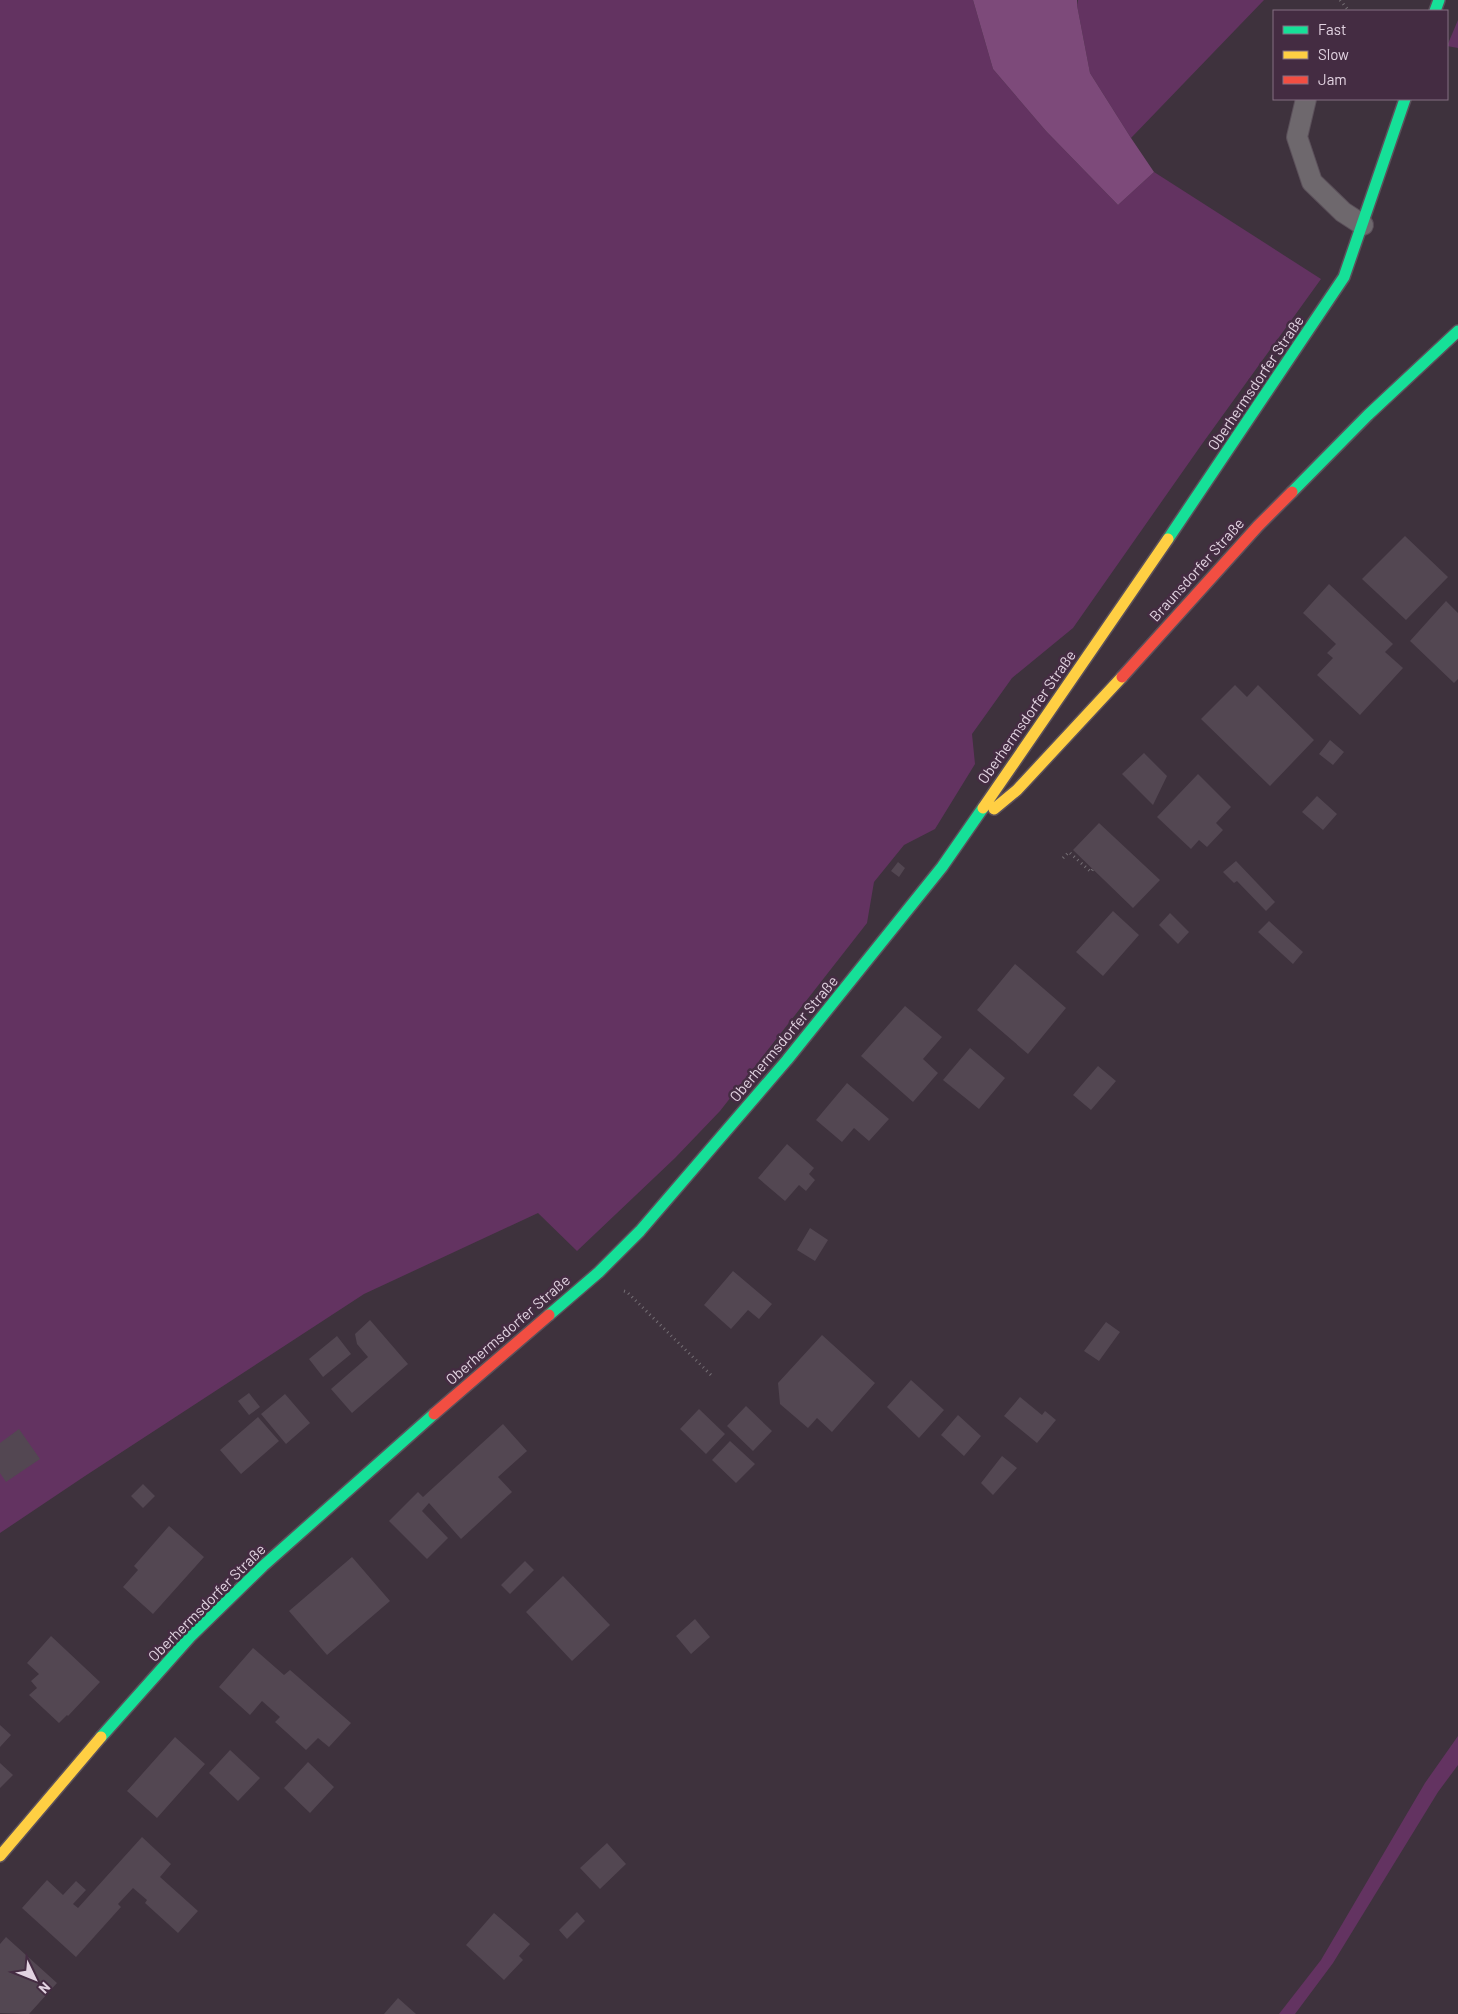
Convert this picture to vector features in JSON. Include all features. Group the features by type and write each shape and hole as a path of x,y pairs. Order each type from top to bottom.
{"street":[{"name":"Oberhermsdorfer Straße","path":"0,1856 59,1785 190,1637 262,1566 468,1383 599,1272 640,1231 769,1081 866,964 925,890 964,835 1164,546 1344,277 1405,100"},
{"name":"Braunsdorfer Straße","path":"964,835 1017,790 1258,526 1368,414 1458,331"}],"lane":[{"path":"1306,100 1297,137 1312,182 1343,212 1363,226"}],"path":[{"path":"1340,0 1348,10"},
{"path":"1062,858 1069,852 1091,872 1093,869"},
{"path":"627,1292 713,1377"}],"shaded area":[{"path":"0,0 973,0 993,69 1046,131 1118,205 1154,172 1321,279 1073,628 1012,678 972,734 975,764 935,829 904,845 874,882 867,923 720,1111 675,1158 577,1251 538,1213 364,1294 0,1533"},
{"path":"973,0 1077,0 1090,73 1154,172 1118,205 1046,131 993,69"},
{"path":"1078,0 1264,0 1131,138 1090,73 1077,5"},
{"path":"1458,20 1458,48 1448,46"},
{"path":"1458,1736 1458,1765 1438,1792 1333,1963 1295,2014 1279,2014 1321,1960 1425,1783"}],"building":[{"path":"1405,536 1448,577 1406,620 1362,579"},
{"path":"1329,584 1393,644 1385,652 1403,668 1360,715 1317,675 1333,658 1327,653 1336,644 1303,613"},
{"path":"1446,601 1458,613 1458,679 1454,683 1410,641"},
{"path":"1235,685 1247,697 1258,685 1314,740 1270,786 1201,719"},
{"path":"1330,740 1344,752 1333,765 1319,754"},
{"path":"1144,753 1167,776 1153,805 1122,774"},
{"path":"1198,774 1231,807 1216,823 1223,830 1207,847 1199,840 1191,849 1157,817"},
{"path":"1317,796 1337,814 1323,830 1302,812"},
{"path":"1099,823 1160,880 1133,908 1073,850"},
{"path":"1236,861 1275,902 1266,911 1237,881 1234,883 1223,872"},
{"path":"898,862 905,868 899,877 891,871"},
{"path":"1113,911 1139,935 1103,976 1076,952"},
{"path":"1170,913 1189,932 1178,944 1159,925"},
{"path":"1269,921 1303,952 1293,964 1258,932"},
{"path":"1015,964 1066,1008 1028,1054 977,1010"},
{"path":"905,1006 942,1037 923,1059 938,1073 913,1102 861,1056"},
{"path":"970,1048 1005,1078 979,1109 943,1080"},
{"path":"1098,1066 1116,1081 1091,1110 1073,1095"},
{"path":"847,1083 889,1119 869,1141 854,1128 842,1142 816,1120"},
{"path":"787,1144 814,1168 809,1174 815,1180 806,1191 799,1185 785,1201 758,1178"},
{"path":"810,1228 828,1240 815,1261 797,1250"},
{"path":"733,1271 772,1304 759,1319 748,1310 731,1329 704,1305"},
{"path":"370,1320 408,1364 352,1413 331,1389 368,1357 357,1344 355,1334"},
{"path":"1106,1322 1120,1332 1099,1361 1084,1351"},
{"path":"822,1335 875,1383 832,1432 817,1418 808,1428 780,1404 778,1383"},
{"path":"337,1336 351,1354 323,1377 309,1359"},
{"path":"911,1380 944,1410 919,1438 887,1407"},
{"path":"249,1393 260,1407 249,1415 238,1401"},
{"path":"285,1394 310,1423 286,1444 261,1414"},
{"path":"1020,1397 1042,1415 1045,1411 1056,1420 1037,1443 1004,1416"},
{"path":"746,1406 772,1431 753,1451 727,1426"},
{"path":"699,1409 725,1434 706,1454 680,1429"},
{"path":"958,1415 981,1436 964,1456 941,1435"},
{"path":"258,1417 279,1441 241,1474 220,1450"},
{"path":"503,1424 527,1451 498,1477 512,1492 461,1539 429,1503 422,1511 448,1538 427,1559 389,1521 418,1492 423,1497"},
{"path":"19,1429 40,1459 6,1482 0,1473 0,1443"},
{"path":"730,1441 755,1464 736,1483 712,1460"},
{"path":"1002,1456 1017,1468 993,1495 981,1483"},
{"path":"143,1484 155,1496 143,1508 131,1496"},
{"path":"169,1526 204,1557 153,1614 123,1587 138,1570 134,1566"},
{"path":"352,1557 390,1601 327,1655 289,1611"},
{"path":"525,1561 534,1570 510,1594 501,1585"},
{"path":"563,1576 610,1625 572,1661 526,1612"},
{"path":"695,1619 710,1637 691,1654 676,1636"},
{"path":"51,1636 100,1682 59,1723 29,1695 37,1688 31,1681 39,1674 27,1663"},
{"path":"253,1648 284,1675 290,1670 351,1723 329,1747 318,1738 306,1750 275,1722 280,1717 262,1701 250,1715 219,1687"},
{"path":"0,1725 11,1735 0,1747"},
{"path":"175,1737 205,1764 157,1818 127,1791"},
{"path":"230,1750 260,1778 238,1801 209,1773"},
{"path":"308,1762 334,1787 310,1813 284,1788"},
{"path":"0,1763 13,1775 0,1788"},
{"path":"142,1837 171,1864 160,1877 198,1911 178,1933 145,1903 147,1900 133,1888 118,1904 121,1907 76,1957 22,1908 47,1880 63,1895 76,1881 86,1890 73,1904 78,1908"},
{"path":"607,1843 626,1864 600,1889 580,1868"},
{"path":"577,1912 585,1921 567,1939 559,1930"},
{"path":"494,1913 530,1944 519,1956 523,1960 504,1980 466,1945"},
{"path":"6,1937 57,1983 29,2014 0,2013 0,1944"},
{"path":"398,1998 416,2014 384,2014"}],"traffic: fast":[{"path":"1435,10 1439,0"},
{"path":"1168,539 1344,277 1405,100"},
{"path":"1292,492 1368,415 1458,331"},
{"path":"549,1315 599,1272 640,1231 787,1060 942,867 983,808"},
{"path":"101,1737 190,1637 263,1566 434,1414"}],"traffic: slow":[{"path":"983,808 1168,539"},
{"path":"994,809 1017,790 1122,677"},
{"path":"0,1856 101,1737"}],"traffic: jam":[{"path":"1122,677 1258,526 1292,492"},
{"path":"434,1414 549,1315"}]}
